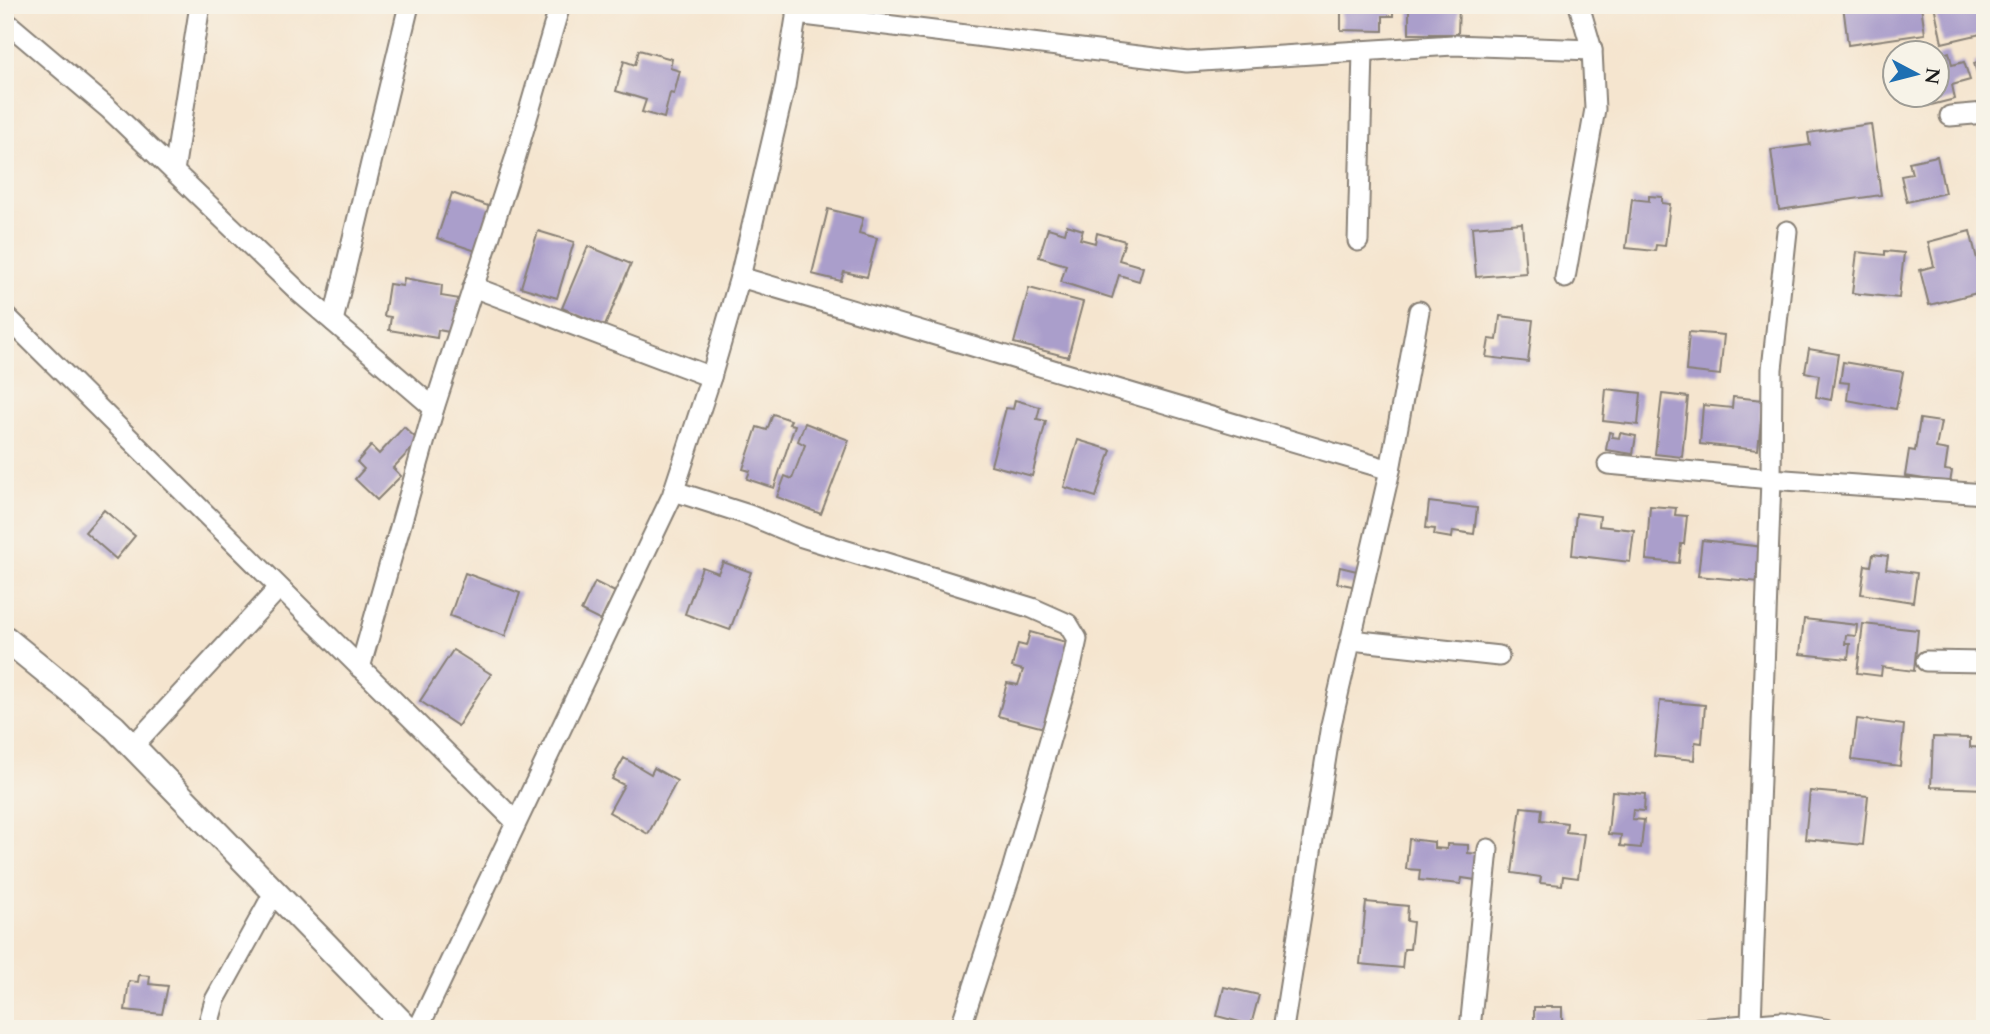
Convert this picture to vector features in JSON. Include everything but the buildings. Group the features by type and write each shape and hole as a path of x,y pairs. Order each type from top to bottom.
{"street":[{"path":"174,171 200,5"},
{"path":"333,321 409,5"},
{"path":"359,668 434,408 515,159 560,5"},
{"path":"1565,278 1595,110 1592,50 1579,5"},
{"path":"418,1029 674,491 740,278 785,86 797,10 1187,62 1453,45 1592,50"},
{"path":"5,21 109,109 299,292 434,408"},
{"path":"1358,241 1363,51"},
{"path":"1950,116 1985,113"},
{"path":"1751,1024 1771,479 1772,369 1787,231"},
{"path":"740,278 1390,470"},
{"path":"473,287 711,377"},
{"path":"1283,1029 1331,725 1390,470 1419,311"},
{"path":"5,315 516,822"},
{"path":"1608,464 1985,494"},
{"path":"674,491 748,514 803,537 1032,608 1068,624 1077,639 1012,870 960,1029"},
{"path":"133,746 279,588"},
{"path":"5,638 114,727 408,1029"},
{"path":"1351,639 1499,656"},
{"path":"1926,661 1985,662"},
{"path":"1470,1029 1488,849"},
{"path":"207,1029 215,1000 275,891"},
{"path":"1697,1029 1751,1024 1825,1029"}]}
